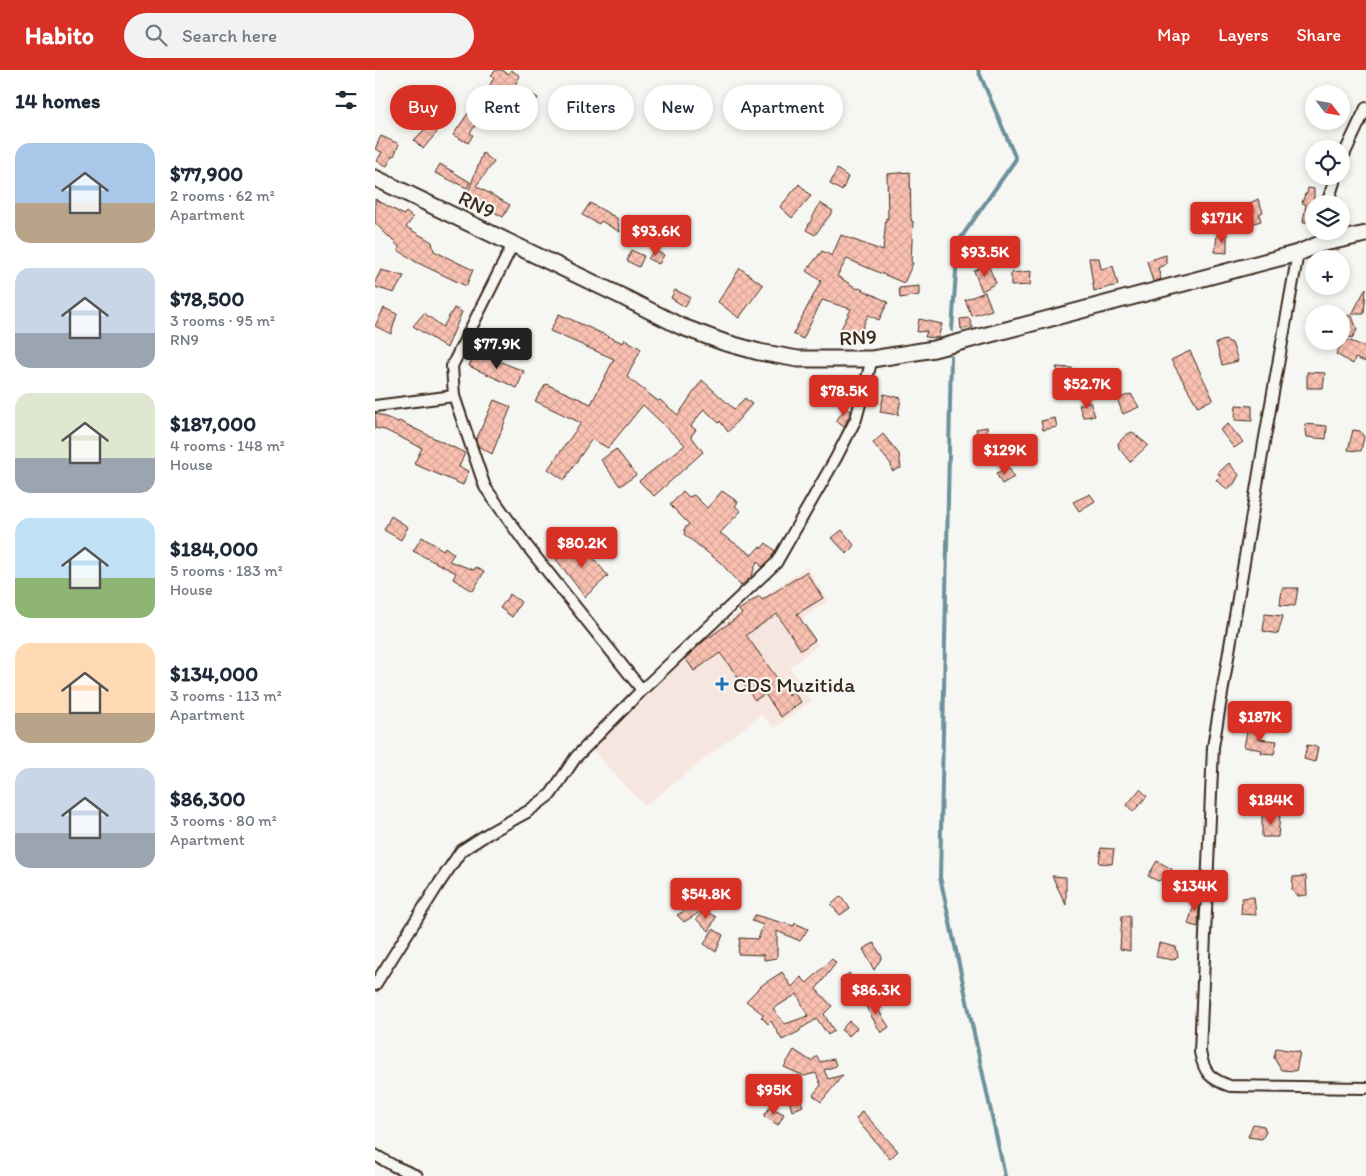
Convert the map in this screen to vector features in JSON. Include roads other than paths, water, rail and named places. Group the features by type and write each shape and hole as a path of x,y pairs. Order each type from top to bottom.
{"main road":[{"name":"RN9","path":"375,178 680,326 723,342 759,352 798,359 872,360 934,349 1298,253 1318,240"},
{"name":"RN9","path":"1350,235 1366,234"}],"street":[{"path":"1350,142 1366,108"},
{"path":"513,244 452,366 454,396 485,487 527,546 642,690"},
{"path":"1298,253 1213,747 1200,1052 1206,1072 1220,1082 1230,1086 1366,1088"},
{"path":"375,985 437,885 461,851 527,812 551,794 576,757 642,690 776,563 856,419 872,360"},
{"path":"375,406 454,396"},
{"path":"375,1155 417,1176"}],"waterway":[{"path":"952,330 958,242 1016,159 978,70"},
{"path":"951,357 940,877 1005,1176"}],"place":[{"name":"CDS Muzitida","path":"722,684"}]}
